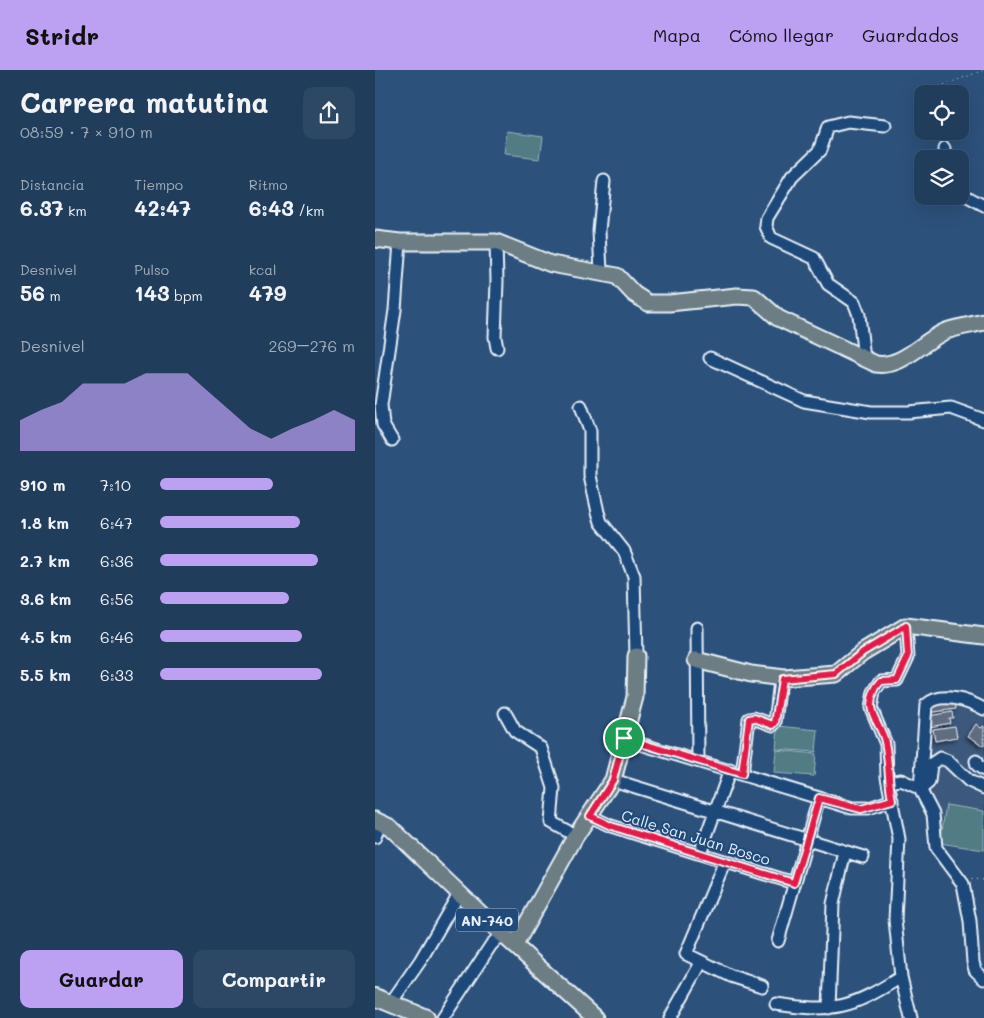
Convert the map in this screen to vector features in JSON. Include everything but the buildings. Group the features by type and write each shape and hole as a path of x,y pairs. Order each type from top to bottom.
{"highway":[{"path":"383,1000 419,1017"}],"main road":[{"path":"375,239 400,242 496,242 551,264 601,272 623,280 634,294 648,303 669,303 737,296 754,297 778,318 864,359 885,366 898,362 946,332 984,322"},
{"path":"696,660 751,674 784,678 836,674 863,652 906,626 984,636"},
{"path":"515,945 576,836 613,780 636,695 636,656"},
{"name":"AN-740","path":"377,821 390,827 502,934 595,1018"}],"street":[{"path":"864,359 859,315 854,302 828,284 814,258 776,242 767,233 766,226 767,218 792,177 820,150 828,127 848,122 885,126"},
{"path":"601,272 599,231 605,181"},
{"path":"969,198 984,206"},
{"path":"392,440 383,425 381,405 395,310 400,242"},
{"path":"496,242 495,337 497,348"},
{"path":"709,358 804,401 871,412 909,412 951,408 984,420"},
{"path":"581,406 590,431 590,476 601,522 624,551 634,576 636,656"},
{"path":"906,626 908,657 897,680 881,681 877,684 871,708 886,744 888,782 900,850 895,920 901,977 911,1018"},
{"path":"697,628 698,760"},
{"path":"742,774 749,719 754,718 773,725 775,723 780,681 784,678"},
{"path":"984,709 955,699 940,698 931,700 926,705 921,789 933,814 936,848 960,877 963,884 970,921 973,962 975,970 984,978"},
{"path":"505,713 515,731 541,748 555,788 551,822 576,836"},
{"path":"624,738 819,798 861,809 892,800"},
{"path":"921,789 929,782 931,764 940,758 948,761 969,781 984,788"},
{"path":"700,853 730,770"},
{"path":"613,780 863,857"},
{"path":"888,782 901,780 921,789"},
{"path":"778,941 819,798"},
{"name":"Calle San Juan Bosco","path":"590,816 611,826 794,883"},
{"path":"375,837 377,821"},
{"path":"829,1008 832,975 833,904 845,852"},
{"path":"725,861 686,953 731,976 762,986"},
{"path":"383,1000 420,960 460,892"},
{"path":"443,1018 491,945 502,934"},
{"path":"670,1018 701,962"},
{"path":"776,1004 801,1013 829,1008 866,999 901,977"}],"path":[{"path":"944,85 984,70"},
{"path":"960,877 984,880"}],"shaded area":[{"path":"954,701 984,711 984,851 937,843 926,795 925,713"}],"green space":[{"path":"507,131 543,136 540,159 504,155"},
{"path":"778,726 818,730 816,752 776,749"},
{"path":"776,750 816,754 814,776 774,773"},
{"path":"946,805 984,811 984,850 940,843"}],"route":[{"path":"906,626 908,657 897,680 893,682 881,681 877,684 871,702 871,708 886,744 887,777 892,800 861,809 839,805 819,798 794,883 611,826 590,816 613,780 624,738 742,774 749,719 754,718 773,725 775,723 780,681 782,679 836,674 896,629 906,626"}]}
